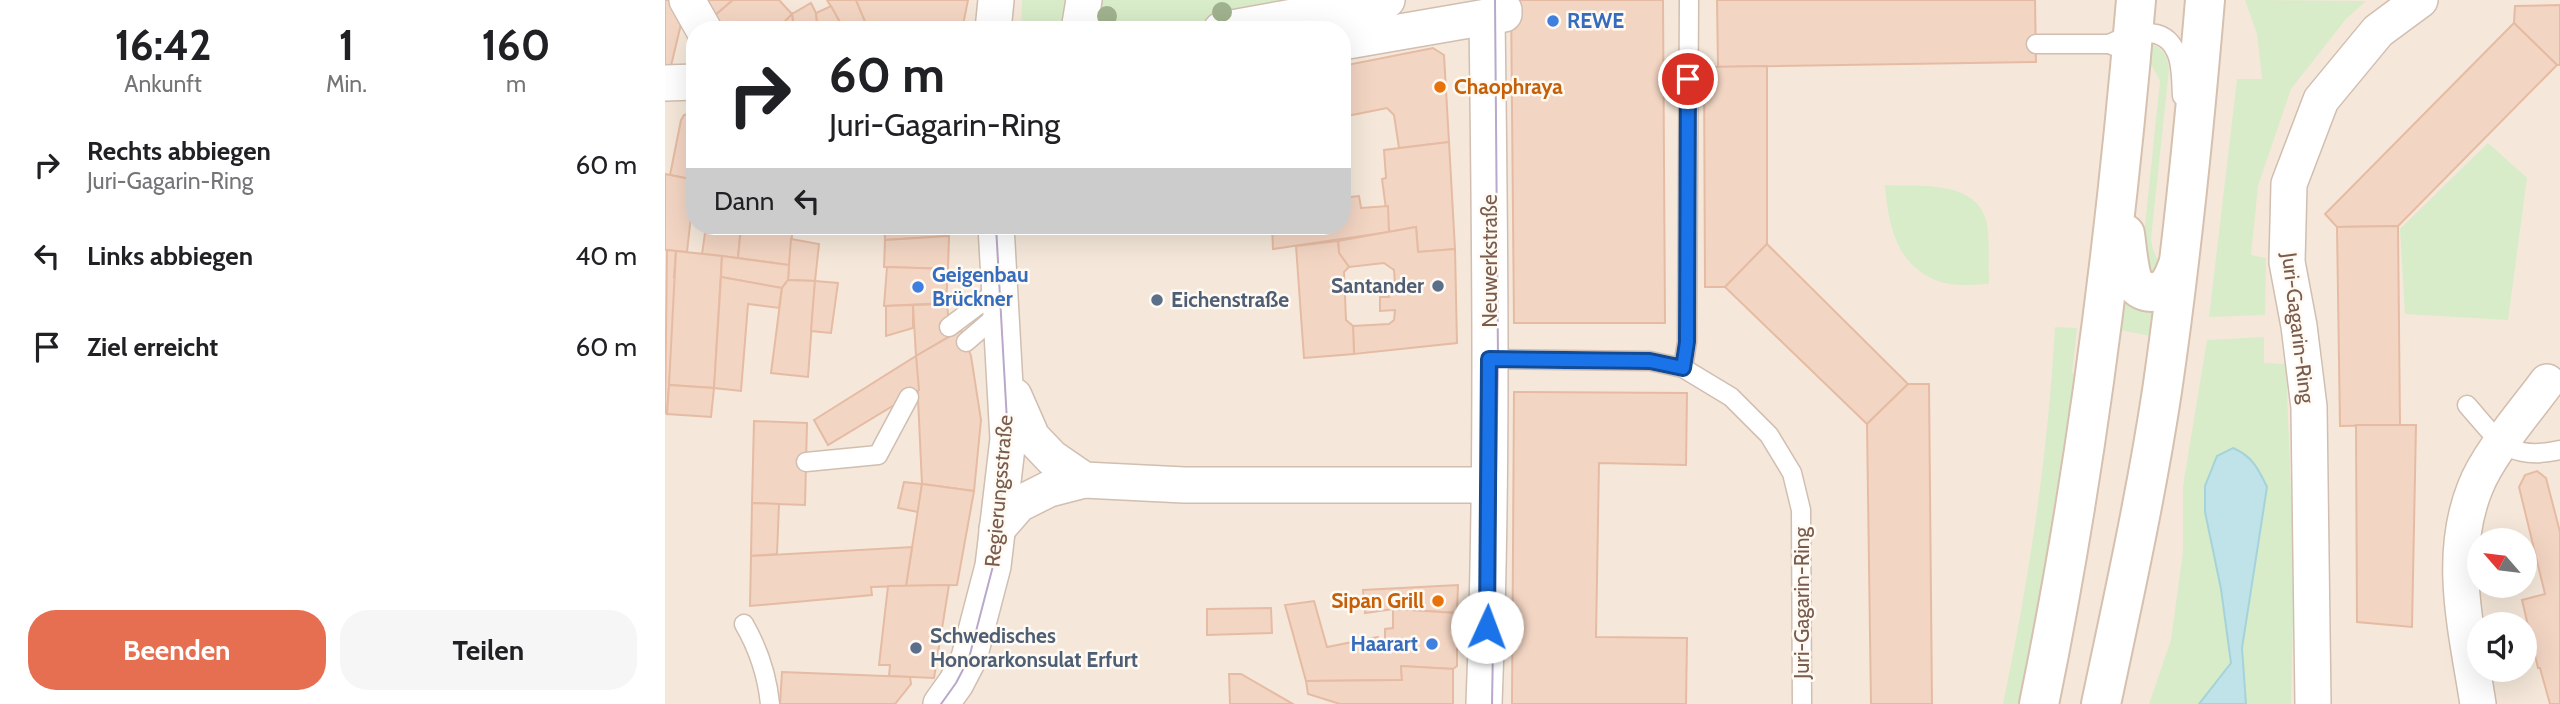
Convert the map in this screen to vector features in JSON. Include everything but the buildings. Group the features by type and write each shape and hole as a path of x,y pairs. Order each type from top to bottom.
{"street":[{"path":"687,0 699,21"},
{"path":"1080,21 1084,0"},
{"path":"2101,704 2126,587 2161,392 2190,165 2205,0"},
{"name":"Juri-Gagarin-Ring","path":"2320,703 2309,407 2299,326 2287,262 2289,184 2321,100 2378,31 2420,0"},
{"path":"1238,21 1255,12 1374,1"},
{"path":"1351,40 1481,9"},
{"name":"Neuwerkstraße","path":"1481,9 1489,359 1484,704"},
{"path":"2039,704 2066,574 2089,429 2118,194 2127,35"},
{"path":"665,83 686,82"},
{"path":"2118,194 2132,281 2138,288 2148,292 2162,290 2169,284 2178,265"},
{"name":"Regierungsstraße","path":"941,704 969,658 993,566 1008,439 1007,381 997,235"},
{"path":"1007,381 1031,437 1052,458 1084,480"},
{"path":"2478,704 2459,583 2461,535 2475,486 2547,382"},
{"path":"997,529 1019,504 1049,489 1084,480 1211,485 1489,485"}],"lane":[{"path":"1683,368 1687,342 1689,0"},
{"path":"2036,44 2155,34 2169,40 2177,53 2190,165"},
{"path":"949,327 1001,300"},
{"path":"966,342 1001,300"},
{"name":"Juri-Gagarin-Ring","path":"1489,359 1650,361 1683,368 1731,397 1769,435 1792,472 1801,510 1802,704"},
{"path":"806,461 878,455 909,397"},
{"path":"2467,405 2502,444 2519,453 2560,450"},
{"path":"744,624 761,657 768,681 770,704"}],"shaded area":[{"path":"665,0 2560,0 2560,704 665,704"}],"green space":[{"path":"1022,0 1349,0 1237,21 1021,21"},
{"path":"2245,0 2366,1 2346,19 2291,89 2258,186 2251,255 2266,258 2265,315 2209,317 2237,79 2262,79 2257,34"},
{"path":"2153,44 2165,55 2169,70 2151,239 2161,266 2155,279 2141,264 2160,81 2147,57 2148,47"},
{"path":"2488,143 2527,178 2508,320 2405,314 2400,229"},
{"path":"1885,185 1946,188 1972,199 1982,209 1987,224 1989,284 1948,284 1921,273 1902,252 1896,240 1888,213"},
{"path":"2124,294 2155,312 2151,336 2119,330"},
{"path":"2055,327 2077,328 2072,373 2076,374 2064,472 2021,704 2003,704 2036,516 2048,422"},
{"path":"2264,337 2264,363 2286,364 2294,574 2291,704 2149,704 2171,640 2183,551 2183,486 2207,340"}],"water":[{"path":"2233,448 2254,463 2267,487 2242,648 2246,704 2199,704 2231,663 2221,589 2205,512 2205,486 2217,456"}],"tram line":[{"path":"1492,704 1498,359 1495,0"},
{"path":"941,704 969,658 993,566 1008,439 997,235"}],"place":[{"name":"REWE","path":"1553,21"},
{"name":"Chaophraya","path":"1440,87"},
{"name":"Santander","path":"1438,286"},
{"name":"Geigenbau Brückner","path":"918,287"},
{"name":"Eichenstraße","path":"1157,300"},
{"name":"Sipan Grill","path":"1438,601"},
{"name":"Haarart","path":"1432,644"},
{"name":"Schwedisches Honorarkonsulat Erfurt","path":"916,648"}],"route":[{"path":"1487,627 1489,359 1650,361 1683,368 1687,342 1688,79"}]}
